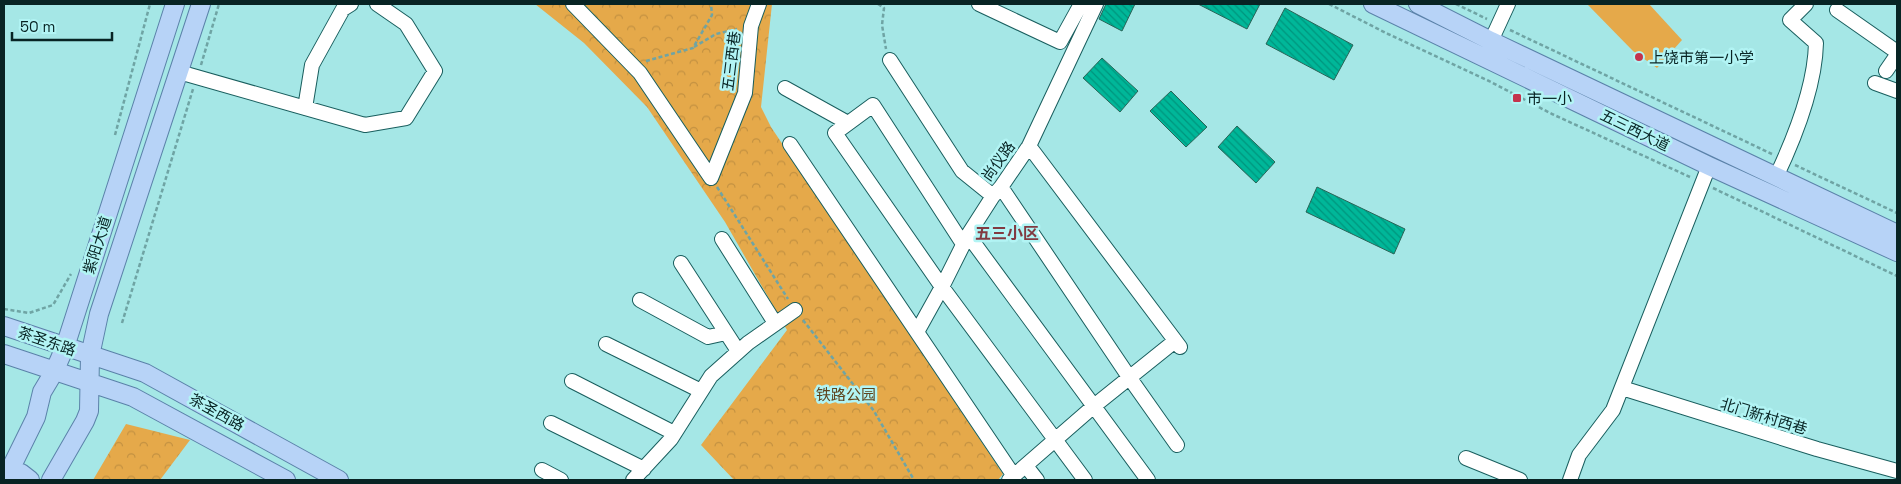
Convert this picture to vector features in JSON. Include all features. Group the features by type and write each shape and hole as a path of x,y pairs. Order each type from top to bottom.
{"main road":[{"name":"紫阳大道","path":"5,479 36,417 42,392 54,372 65,347 175,4"},
{"name":"紫阳大道","path":"51,480 86,421 90,383 90,356 99,314 201,4"},
{"name":"五三西大道","path":"1373,4 1709,166 1897,252"},
{"name":"五三西大道","path":"1418,4 1491,41 1897,234"},
{"name":"茶圣东路","path":"4,326 90,356"},
{"name":"茶圣东路","path":"4,354 90,383"},
{"name":"茶圣西路","path":"90,356 146,373 339,480"},
{"name":"茶圣西路","path":"90,383 133,397 286,480"},
{"path":"5,479 21,474 30,480"}],"street":[{"path":"306,108 312,65 343,9 351,4"},
{"path":"179,72 365,125 406,118 435,71 406,24 377,4"},
{"path":"573,4 640,73 711,178"},
{"name":"五三西巷","path":"711,178 745,93 751,26 760,4"},
{"path":"979,4 1060,42 1081,4"},
{"name":"尚仪路","path":"917,332 966,239 1029,146 1096,4"},
{"path":"1491,41 1508,4"},
{"path":"1776,177 1794,140 1816,63 1816,43 1790,20 1806,4"},
{"path":"1837,10 1897,53 1886,71"},
{"path":"890,60 962,171 997,192 1177,446"},
{"path":"1875,83 1897,91"},
{"path":"786,88 848,123"},
{"path":"1085,480 942,287 835,133 873,105 966,239 1094,406 1148,480"},
{"path":"790,144 917,332 1011,478 1129,377 1178,344 1029,146"},
{"path":"1570,480 1579,454 1613,410 1709,166"},
{"path":"722,239 776,323"},
{"path":"681,262 738,352"},
{"path":"640,300 708,337 726,332"},
{"path":"634,480 674,433 711,376 738,352 795,310"},
{"path":"606,344 701,392"},
{"path":"572,380 674,433"},
{"name":"北门新村西巷","path":"1622,388 1817,449 1897,470"},
{"path":"552,423 644,469"},
{"path":"1466,458 1520,480"},
{"path":"1026,466 1037,480"},
{"path":"542,470 561,480"}],"path":[{"path":"113,143 150,4"},
{"path":"122,323 219,4"},
{"path":"693,48 712,15 711,4"},
{"path":"878,4 884,8 882,26 884,42 890,60"},
{"path":"1329,4 1489,81 1552,114 1702,182 1897,276"},
{"path":"1454,4 1897,213"},
{"path":"632,64 693,48 716,34 751,26"},
{"path":"711,178 795,310 874,411 914,480"},
{"path":"4,309 29,313 53,305 74,266"}],"green space":[{"name":"铁路公园","path":"535,4 772,4 761,107 771,127 1003,474 998,480 734,480 701,445 787,330 725,222 647,107 584,43"},
{"path":"1587,4 1649,4 1682,40 1657,68 1633,51"},
{"path":"126,424 190,440 160,480 93,480"}],"building":[{"path":"1106,4 1135,4 1122,31 1099,19"},
{"path":"1198,4 1260,4 1247,29"},
{"path":"1285,8 1353,45 1334,80 1266,44"},
{"path":"1102,58 1138,91 1120,112 1083,78"},
{"path":"1171,91 1207,127 1186,147 1150,111"},
{"path":"1237,126 1275,162 1256,183 1218,147"},
{"path":"1317,187 1405,229 1394,254 1306,212"}],"place":[{"name":"上饶市第一小学","path":"1639,57"},
{"name":"市一小","path":"1517,98"}],"district":[{"name":"五三小区","path":"1007,233"}]}
